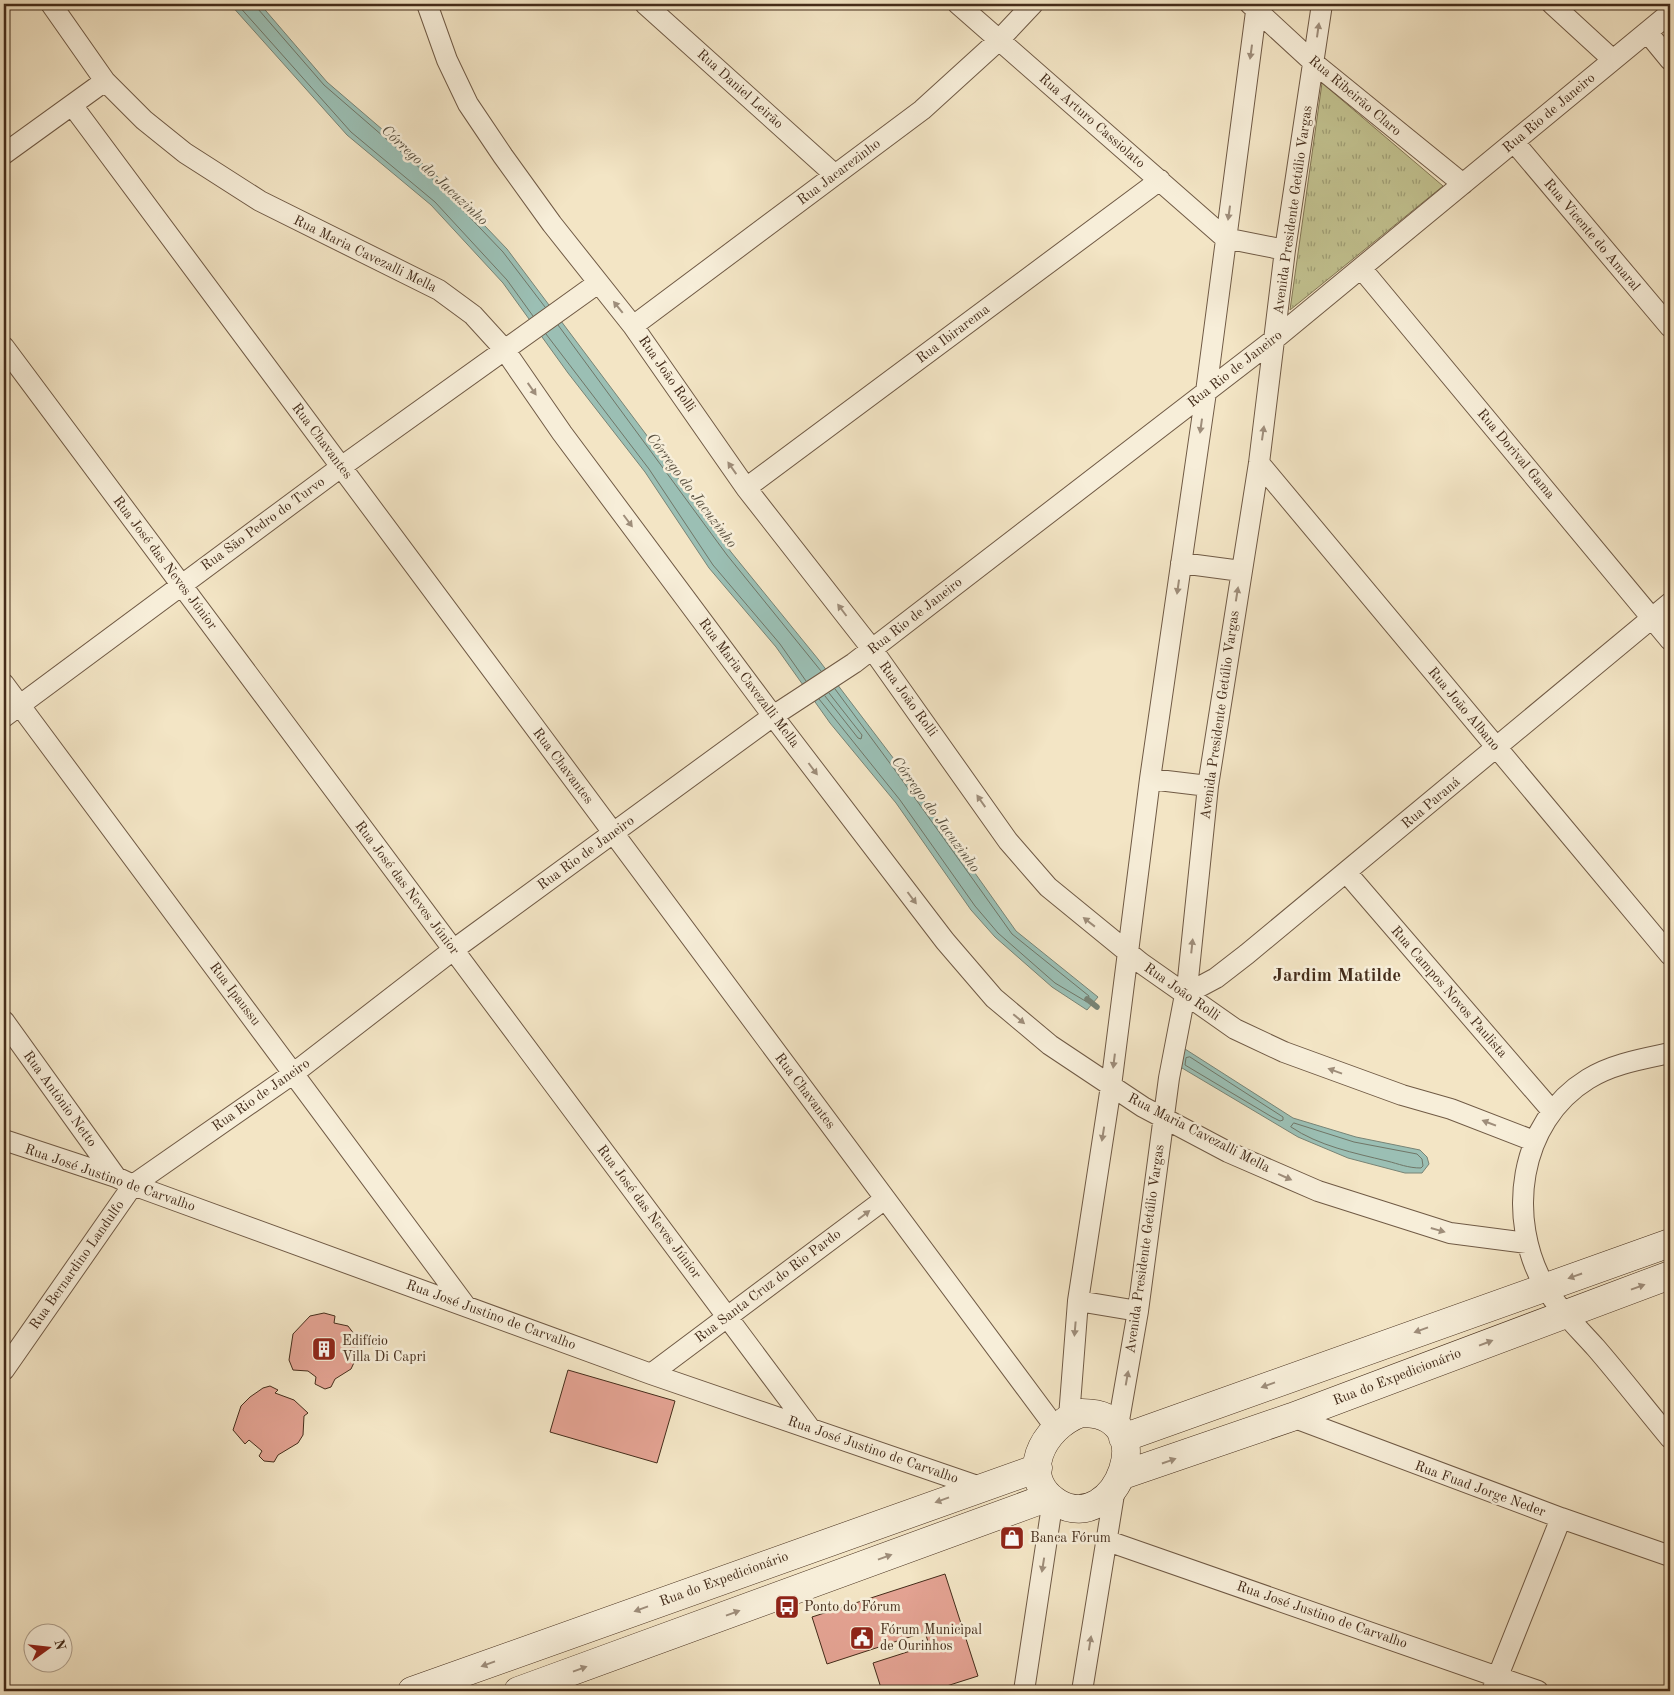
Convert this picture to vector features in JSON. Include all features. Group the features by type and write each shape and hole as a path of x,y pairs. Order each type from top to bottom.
{"main road":[{"path":"1121,1432 1333,1362 1670,1243"},
{"name":"Rua do Expedicionário","path":"1119,1482 1670,1275"},
{"path":"1333,1362 1347,1396"},
{"path":"1096,1412 1106,1416 1121,1432 1126,1451 1119,1482 1098,1503 1075,1508 1062,1505 1051,1498 1040,1481 1038,1468 1042,1445 1062,1422 1081,1413 1096,1412"},
{"name":"Rua do Expedicionário","path":"412,1691 980,1487 1038,1468"},
{"path":"518,1691 1051,1498"},
{"path":"615,1618 627,1652"}],"street":[{"name":"Rua Maria Cavezalli Mella","path":"50,4 105,81 144,120 185,154 260,201 439,290 472,315 504,349 562,433 773,716 945,941 994,998 1050,1045 1111,1086 1163,1117 1228,1152 1318,1192 1450,1233 1528,1243"},
{"name":"Rua João Rolli","path":"428,4 447,60 468,104 508,164 633,326 746,488 872,649 1008,841 1048,887 1088,921 1128,951 1141,964 1235,1029 1284,1052 1402,1095 1451,1109 1534,1141"},
{"name":"Rua Daniel Leirão","path":"645,4 834,174"},
{"name":"Rua Arturo Cassiolato","path":"958,4 1225,238"},
{"name":"Rua Jacarezinho","path":"633,326 922,110 1000,40 1033,4"},
{"name":"Avenida Presidente Getúlio Vargas","path":"1121,1432 1163,1117 1186,994 1208,786 1259,463 1276,338 1285,250 1322,4"},
{"path":"1552,4 1613,60"},
{"path":"1062,1422 1078,1301 1111,1086 1150,779 1206,392 1255,6"},
{"name":"Rua Ribeirão Claro","path":"1255,6 1314,63 1463,184"},
{"name":"Rua Rio de Janeiro","path":"124,1181 294,1073 453,950 773,716 854,663 1276,338 1670,13"},
{"path":"1647,32 1670,60"},
{"path":"4,154 105,81"},
{"name":"Rua Chavantes","path":"72,105 886,1199 1062,1422"},
{"name":"Rua Vicente do Amaral","path":"1514,142 1670,327"},
{"name":"Rua Ibirarema","path":"746,488 1160,180"},
{"path":"1225,238 1285,250"},
{"name":"Rua Dorival Gama","path":"1361,268 1670,640"},
{"name":"Rua São Pedro do Turvo","path":"12,712 341,467 598,283"},
{"name":"Rua José das Neves Júnior","path":"4,347 810,1428"},
{"name":"Rua João Albano","path":"1259,463 1670,955"},
{"path":"1181,563 1241,571"},
{"name":"Rua Paraná","path":"1186,994 1224,972 1670,603"},
{"name":"Rua Ipaussu","path":"4,684 12,712 294,1073 465,1305"},
{"path":"1150,779 1208,786"},
{"name":"Rua Campos Novos Paulista","path":"1346,872 1552,1111"},
{"name":"Rua Antônio Netto","path":"4,1021 124,1181"},
{"path":"1670,1053 1628,1062 1604,1070 1570,1092 1552,1111 1534,1141 1523,1185 1528,1243 1545,1286 1564,1314 1596,1349 1670,1438"},
{"name":"Rua José Justino de Carvalho","path":"4,1140 124,1181 651,1374 980,1487"},
{"name":"Rua Bernardino Landulfo","path":"4,1370 124,1181"},
{"name":"Rua Santa Cruz do Rio Pardo","path":"651,1374 886,1199"},
{"path":"1078,1301 1138,1310"},
{"name":"Rua Fuad Jorge Neder","path":"1292,1417 1561,1518 1670,1556"},
{"path":"1082,1691 1105,1540 1119,1482"},
{"path":"1024,1691 1051,1498"},
{"path":"1495,1684 1561,1518"},
{"name":"Rua José Justino de Carvalho","path":"1105,1540 1495,1684 1538,1691"}],"green space":[{"path":"1322,83 1443,186 1290,310"}],"water":[{"path":"230,4 260,4 327,82 439,178 507,249 660,453 731,552 818,659 897,763 1016,931 1098,997 1087,1010 1052,987 995,937 971,910 896,803 830,723 776,647 709,568 645,472 568,373 503,283 431,205 347,135"},
{"path":"1185,1049 1293,1118 1356,1137 1420,1150 1427,1157 1429,1164 1422,1173 1405,1173 1348,1158 1298,1137 1177,1065"}],"building":[{"name":"Edifício Villa Di Capri","path":"324,1313 335,1316 334,1323 348,1326 354,1334 359,1352 351,1369 335,1379 331,1387 325,1389 315,1384 316,1377 308,1371 293,1370 289,1360 293,1334 310,1316"},
{"path":"568,1370 675,1401 657,1463 550,1432"},
{"path":"270,1386 278,1390 275,1393 294,1400 308,1413 304,1416 303,1435 298,1443 278,1455 274,1462 264,1461 259,1456 262,1451 249,1440 245,1444 233,1430 241,1406 263,1388"},
{"name":"Banca Fórum","path":"1011,1529 1018,1531 1013,1548 1006,1545"},
{"name":"Fórum Municipal de Ourinhos","path":"945,1574 978,1676 931,1691 882,1691 873,1663 929,1645 925,1632 827,1664 812,1617"}],"waterway":[{"name":"Córrego do Jacuzinho","path":"1087,999 1097,1007"}],"place":[{"name":"Edifício Villa Di Capri","path":"324,1349"},
{"name":"Banca Fórum","path":"1012,1538"},
{"name":"Ponto do Fórum","path":"787,1607"},
{"name":"Fórum Municipal de Ourinhos","path":"862,1638"}],"district":[{"name":"Jardim Matilde","path":"1337,976"}]}
